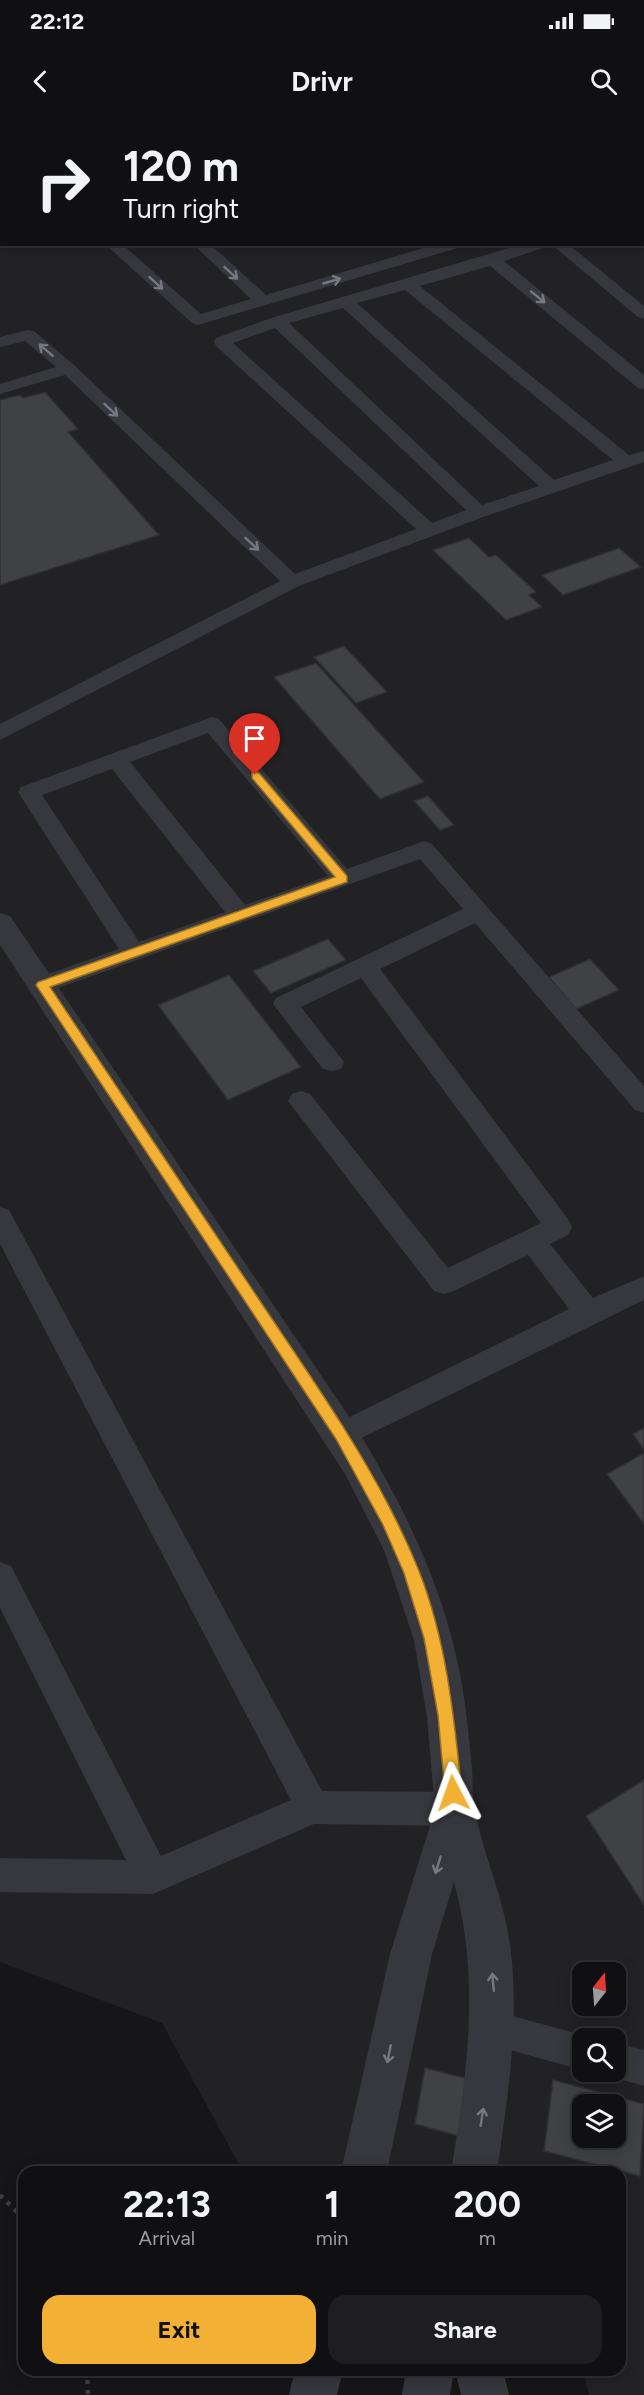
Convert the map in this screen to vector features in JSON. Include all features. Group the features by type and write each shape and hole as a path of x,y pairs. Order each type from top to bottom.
{"street":[{"path":"0,923 361,1466 398,1538 424,1606 441,1682 455,1809 483,1909 493,1988 492,2045 475,2166"},
{"path":"368,2157 411,1954 455,1809"},
{"path":"313,2395 318,2376"},
{"path":"426,2395 429,2376"},
{"path":"480,2376 484,2395"}],"lane":[{"path":"114,246 198,320 448,246"},
{"path":"202,246 263,301"},
{"path":"429,531 222,342 277,321 409,285 534,246"},
{"path":"560,246 644,314"},
{"path":"493,260 644,384"},
{"path":"409,285 635,459"},
{"path":"346,302 552,488"},
{"path":"277,321 479,512"},
{"path":"0,342 28,335 68,369 292,582"},
{"path":"0,389 68,369"},
{"path":"0,733 292,582 479,512 635,459"},
{"path":"133,952 29,792 212,724 343,879"},
{"path":"116,760 240,915"},
{"path":"42,985 424,849 644,1103"},
{"path":"332,1062 285,1004 478,912"},
{"path":"301,1101 444,1283 559,1227 365,966"},
{"path":"0,1218 313,1807"},
{"path":"532,1240 588,1313"},
{"path":"341,1434 644,1287"},
{"path":"0,1576 153,1877"},
{"path":"0,1875 153,1877 313,1807 455,1809"},
{"path":"492,2045 572,2051"},
{"path":"626,2064 644,2068"}],"path":[{"path":"0,2195 18,2213"},
{"path":"87,2376 88,2395"}],"shaded area":[{"path":"0,246 644,246 644,2395 589,2395 584,2376 626,2376 626,2166 240,2166 162,2023 0,1962"}],"building":[{"path":"45,392 78,429 68,432 159,535 0,585 0,400 20,395 23,398"},
{"path":"469,538 489,557 496,555 536,592 529,595 542,607 506,620 433,550"},
{"path":"619,548 641,567 563,595 542,575"},
{"path":"344,646 387,692 356,703 314,657"},
{"path":"316,663 424,782 380,799 274,677"},
{"path":"428,796 454,825 440,830 414,801"},
{"path":"328,939 346,960 271,993 253,971"},
{"path":"590,959 619,990 576,1009 549,977"},
{"path":"229,975 301,1067 228,1100 158,1005"},
{"path":"644,1428 644,1450 633,1434"},
{"path":"644,1453 644,1524 607,1474"},
{"path":"644,1780 644,1905 586,1816"},
{"path":"425,2068 469,2079 459,2136 415,2124"},
{"path":"553,2080 606,2094 572,2094 572,2148 626,2148 626,2099 644,2104 640,2176 626,2172 626,2166 602,2166 544,2151"}],"route":[{"path":"255,775 343,879 42,985 341,1434 361,1466 389,1520 424,1606 440,1672 453,1793"}]}
